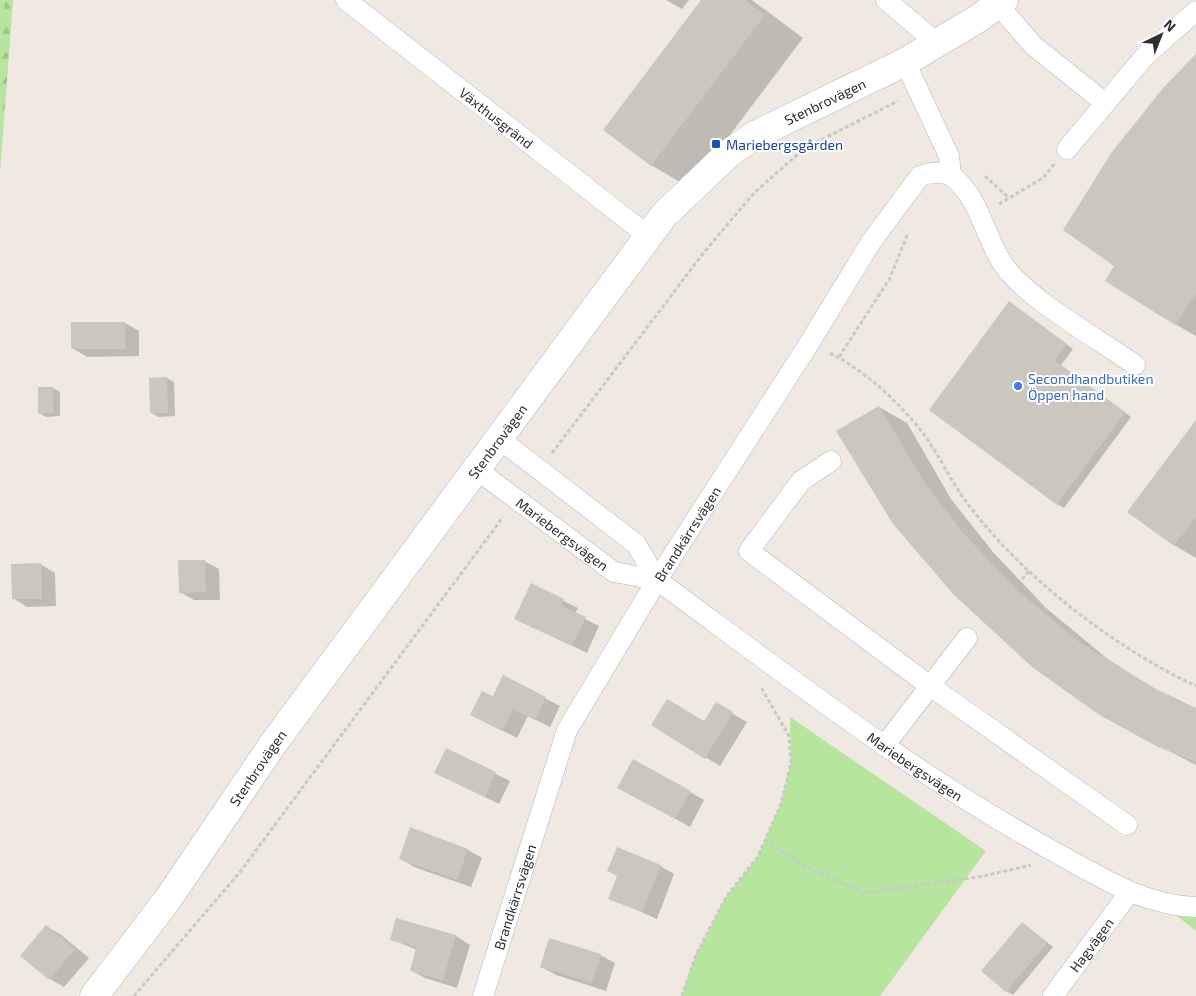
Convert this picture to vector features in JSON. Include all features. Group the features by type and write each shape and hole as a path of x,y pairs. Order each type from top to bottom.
{"street":[{"name":"Växthusgränd","path":"346,0 647,235"},
{"path":"886,0 937,43"},
{"name":"Stenbrovägen","path":"94,996 168,899 273,744 647,235 699,180 728,154 755,135 905,62 1001,2"},
{"path":"1001,2 1034,46 1105,103"},
{"path":"1067,149 1145,56 1196,11"},
{"path":"905,62 949,156 951,176 965,188 981,215 999,257 1009,271 1030,292 1135,365"},
{"name":"Brandkärrsvägen","path":"483,996 567,730 657,580 810,342 871,242 911,185 920,176 931,172 951,176"},
{"name":"Mariebergsvägen","path":"498,438 636,544 657,580 884,746 1015,830 1129,893 1178,906 1196,907"},
{"path":"831,462 802,482 749,551 930,686 1127,825"},
{"name":"Mariebergsvägen","path":"476,469 614,572 657,580"},
{"path":"884,746 966,638"},
{"name":"Hagvägen","path":"1053,996 1129,893"}],"path":[{"path":"981,215 1043,178 1067,149"},
{"path":"810,342 839,357 902,408 922,432 962,496 1030,570 1092,624 1149,661 1196,686"},
{"path":"1022,579 1030,570"},
{"path":"682,996 696,955 726,897 757,858 780,804 791,763 789,736 760,684"},
{"path":"765,840 803,865 864,893 984,876 1023,868 1061,855"}],"green space":[{"path":"0,0 13,0 0,173"},
{"path":"0,0 5,0 0,65"},
{"path":"790,717 986,851 880,996 682,996 696,955 726,897 757,858 781,804 791,763"},
{"path":"1177,916 1196,916 1196,931"}],"building":[{"path":"701,0 745,0 765,15 651,166 603,130"},
{"path":"1196,54 1196,294 1175,325 1105,281 1114,266 1063,230 1112,152 1164,87"},
{"name":"Secondhandbutiken Öppen hand","path":"1009,301 1067,344 1055,361 1125,412 1057,505 929,410"},
{"path":"71,322 125,322 126,349 71,349"},
{"path":"167,377 168,413 150,413 149,378"},
{"path":"38,387 53,387 54,413 38,414"},
{"path":"879,406 923,481 965,535 1018,591 1081,643 1154,688 1196,708 1196,762 1156,746 1098,714 1032,667 954,595 893,524 836,431"},
{"path":"1196,420 1196,517 1174,546 1127,512"},
{"path":"178,560 205,560 206,592 179,593"},
{"path":"41,563 42,599 12,599 11,564"},
{"path":"531,583 564,599 561,606 586,617 572,646 514,619"},
{"path":"503,675 546,697 535,720 513,709 502,731 470,715 482,691 493,696"},
{"path":"667,699 704,721 716,702 733,712 705,759 651,725"},
{"path":"446,748 496,772 485,797 434,773"},
{"path":"633,759 691,791 675,819 617,788"},
{"path":"410,827 468,849 457,880 399,859"},
{"path":"617,847 661,865 642,912 608,899 617,876 607,871"},
{"path":"396,918 456,935 443,980 410,971 416,947 390,940"},
{"path":"1022,922 1047,943 1006,992 981,971"},
{"path":"46,925 75,949 49,980 20,956"},
{"path":"549,938 601,954 592,983 540,967"}],"place":[{"name":"Mariebergsgården","path":"716,144"},
{"name":"Secondhandbutiken Öppen hand","path":"1018,386"}]}
